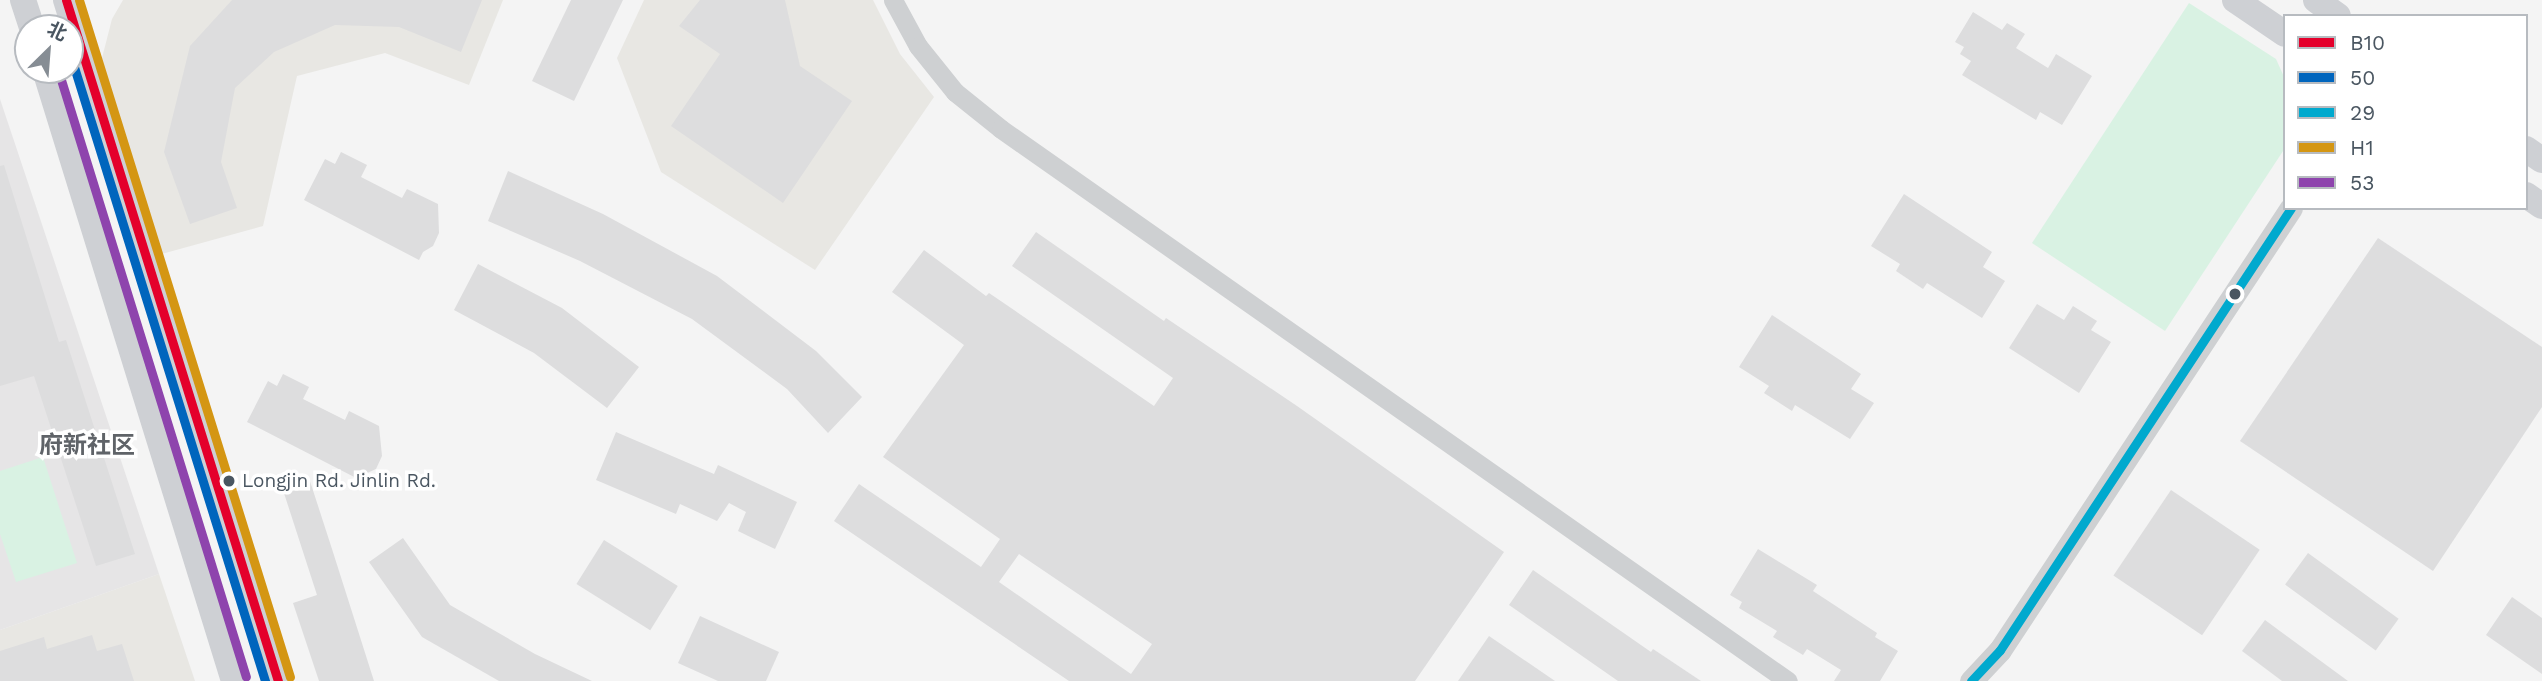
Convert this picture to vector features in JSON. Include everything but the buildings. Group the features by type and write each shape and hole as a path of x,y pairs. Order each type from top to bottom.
{"main road":[{"path":"66,0 278,681"},
{"path":"2235,0 2283,33"},
{"path":"2316,0 2335,14"},
{"path":"49,84 234,681"}],"street":[{"path":"894,0 918,46 955,92 1000,130 1788,681"},
{"path":"1971,681 2000,650 2290,210"}],"shaded area":[{"path":"123,0 503,0 469,85 385,53 297,76 263,226 158,255 107,93 102,58 112,19"},
{"path":"644,0 873,0 900,54 934,97 815,270 661,172 617,58"},
{"path":"0,99 159,574 0,630"},
{"path":"159,574 195,681 0,681 0,630"}],"green space":[{"path":"2189,3 2276,59 2283,75 2283,151 2165,331 2032,243"},
{"path":"43,457 77,563 16,582 0,534 0,471"}],"transit line":[{"name":"B10","path":"66,0 278,681"},
{"name":"H1","path":"79,0 290,677"},
{"name":"53","path":"62,84 246,677"},
{"name":"50","path":"79,84 265,681"},
{"name":"29","path":"1971,681 2000,650 2290,210"}],"place":[{"name":"Longjin Rd. Jinlin Rd.","path":"229,481"}],"district":[{"name":"府新社区","path":"87,446"}]}
